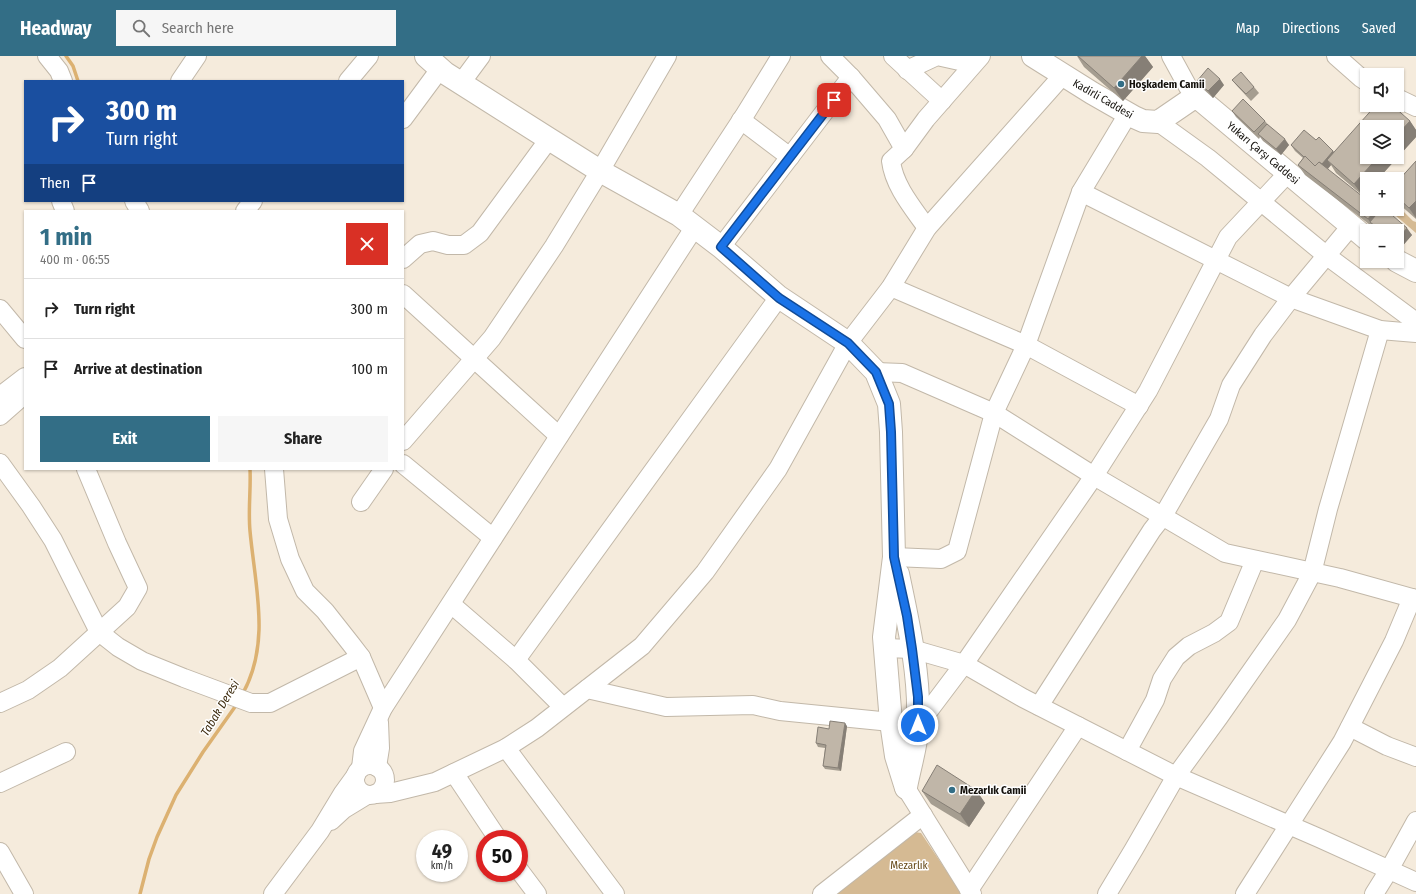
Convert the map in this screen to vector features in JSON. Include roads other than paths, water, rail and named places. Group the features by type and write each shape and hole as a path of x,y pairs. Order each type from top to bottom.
{"main road":[{"name":"Kadirli Caddesi","path":"1033,56 1128,114 1143,121 1158,122"},
{"path":"433,62 461,83 600,171 687,221 721,247 779,298 848,343 876,372 889,404 891,432 894,557 884,636 891,722 896,756 906,788"},
{"path":"1158,122 1196,96"},
{"name":"Yukarı Çarşı Caddesi","path":"1196,96 1287,174 1359,232"},
{"path":"1404,265 1416,271"},
{"path":"894,557 907,616 918,697 918,725 906,788"}],"street":[{"path":"48,56 62,80"},
{"path":"181,80 197,56"},
{"path":"349,80 369,56"},
{"path":"461,83 481,56"},
{"path":"404,440 492,338 554,246 667,56"},
{"path":"320,831 344,809 382,789 385,781 369,771 363,750 381,713 559,436 687,221 741,120 781,56"},
{"path":"830,56 887,119 904,149"},
{"path":"893,56 942,101"},
{"path":"908,70 936,56 977,60"},
{"name":"Yukarı Çarşı Caddesi","path":"1171,56 1188,87 1196,96"},
{"path":"1336,56 1360,77"},
{"path":"927,228 908,202 892,172 891,161 904,149 926,119 977,60"},
{"path":"404,117 433,62"},
{"path":"369,771 355,783 359,791 371,794 390,793 436,782 506,748 537,728 642,646 705,572 778,469 848,343 891,287 927,228 1063,75"},
{"path":"721,247 851,78"},
{"path":"1404,101 1416,107"},
{"path":"894,557 940,559 957,551 994,413 1026,345 1081,192 1128,114"},
{"path":"741,120 790,157"},
{"path":"1158,122 1208,158 1327,256 1416,322"},
{"path":"404,258 420,244 433,242 448,245 464,245 480,234 549,139"},
{"path":"918,725 964,664 1094,476 1139,406 1228,237 1287,174"},
{"path":"1081,192 1291,298 1380,330 1416,333"},
{"path":"246,210 252,202"},
{"path":"1039,706 1152,530 1163,516 1219,419 1231,385 1263,335 1291,298 1327,256 1359,232"},
{"path":"891,287 1026,345 1139,406"},
{"path":"404,295 559,436"},
{"path":"516,660 779,298"},
{"path":"0,309 24,338"},
{"path":"1107,894 1176,776 1287,620 1312,572 1328,509 1380,330"},
{"path":"876,372 902,372 994,413 1094,476 1225,553 1340,578 1414,599 1350,727 1244,894"},
{"path":"0,396 24,378"},
{"path":"0,416 24,395"},
{"path":"0,463 53,540 99,632 118,648 142,661 251,703 270,703 361,658"},
{"path":"404,465 493,538"},
{"path":"0,703 28,690 60,668 127,607 138,588 117,543 86,470"},
{"path":"274,470 278,519 290,559 304,591 325,611 361,658 381,713"},
{"path":"361,502 383,470"},
{"path":"1127,751 1155,700 1162,678 1176,657 1189,646 1214,633 1229,622 1255,560"},
{"path":"451,604 516,660 563,707"},
{"path":"885,648 912,649 964,664 1039,706 1176,776 1416,882"},
{"path":"587,689 666,707 753,705 780,712 891,722"},
{"path":"906,788 971,892 1078,726"},
{"path":"1350,727 1386,746 1416,757"},
{"path":"506,748 615,894"},
{"path":"0,783 66,752"},
{"path":"369,771 408,780 436,782"},
{"path":"273,894 320,831 342,793 369,771"},
{"path":"454,773 492,830"},
{"path":"822,894 923,815"},
{"path":"1374,894 1416,821"},
{"path":"0,852 24,894"},
{"path":"528,882 537,894"}],"waterway":[{"name":"Tabak Deresi","path":"66,56 73,66 78,80"},
{"name":"Tabak Deresi","path":"243,693 252,674 257,654 259,634 259,614 249,523 250,470"},
{"name":"Tabak Deresi","path":"140,894 149,859 176,795 203,752 237,704"}],"place":[{"name":"Hoşkadem Camii","path":"1121,84"},
{"name":"Mezarlık Camii","path":"952,790"}],"park label":[{"name":"Mezarlık","path":"909,865"}]}
